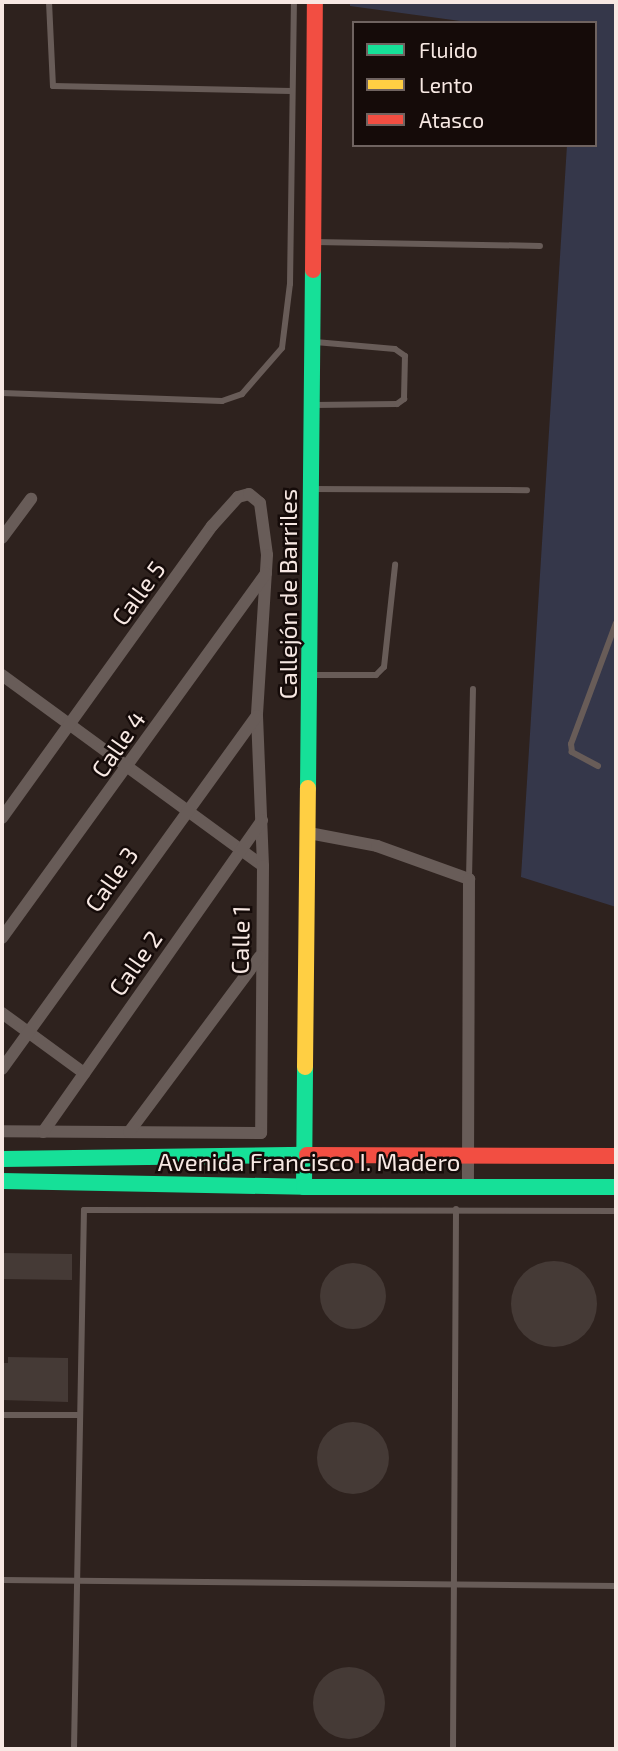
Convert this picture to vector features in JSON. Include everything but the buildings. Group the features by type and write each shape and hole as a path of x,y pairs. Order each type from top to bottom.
{"main road":[{"name":"Callejón de Barriles","path":"303,1187 307,1155 315,2"},
{"name":"Avenida Francisco I. Madero","path":"2,1159 467,1153 616,1156"},
{"name":"Avenida Francisco I. Madero","path":"2,1181 303,1187 616,1188"}],"street":[{"name":"Calle 1","path":"2,1132 261,1133 260,956 263,866 257,716 266,573 260,503 248,494"},
{"name":"Calle 5","path":"2,818 212,526 238,497 248,494"},
{"path":"2,538 31,499"},
{"name":"Calle 4","path":"2,938 266,573"},
{"path":"2,675 263,866"},
{"name":"Calle 3","path":"2,1069 185,810 257,716"},
{"name":"Calle 2","path":"43,1132 262,820"},
{"path":"309,833 377,846 469,879 468,1186"},
{"path":"129,1132 260,956"},
{"path":"2,1013 84,1073"}],"lane":[{"path":"49,2 53,86 291,91"},
{"path":"2,393 222,401 242,394 263,374 282,348 290,284 294,2"},
{"path":"313,242 540,246"},
{"path":"312,405 397,404 404,399 405,356 395,349 313,341"},
{"path":"312,489 527,490"},
{"path":"310,675 376,675 384,667 395,565"},
{"path":"598,766 572,752 572,744 616,623"},
{"path":"469,879 473,689"},
{"path":"74,1749 82,1218 91,1206 616,1210"},
{"path":"453,1749 456,1209"},
{"path":"2,1415 79,1415"},
{"path":"2,1580 454,1582 616,1586"}],"shaded area":[{"path":"350,2 616,2 616,907 521,877 567,147 597,147 597,21 460,21 350,6"}],"traffic: fast":[{"path":"308,788 313,270"},
{"path":"2,1181 304,1187 305,1067"},
{"path":"2,1159 307,1155"},
{"path":"304,1187 616,1187"}],"traffic: slow":[{"path":"305,1067 308,788"}],"traffic: jam":[{"path":"313,270 315,2"},
{"path":"307,1155 616,1156"}]}
